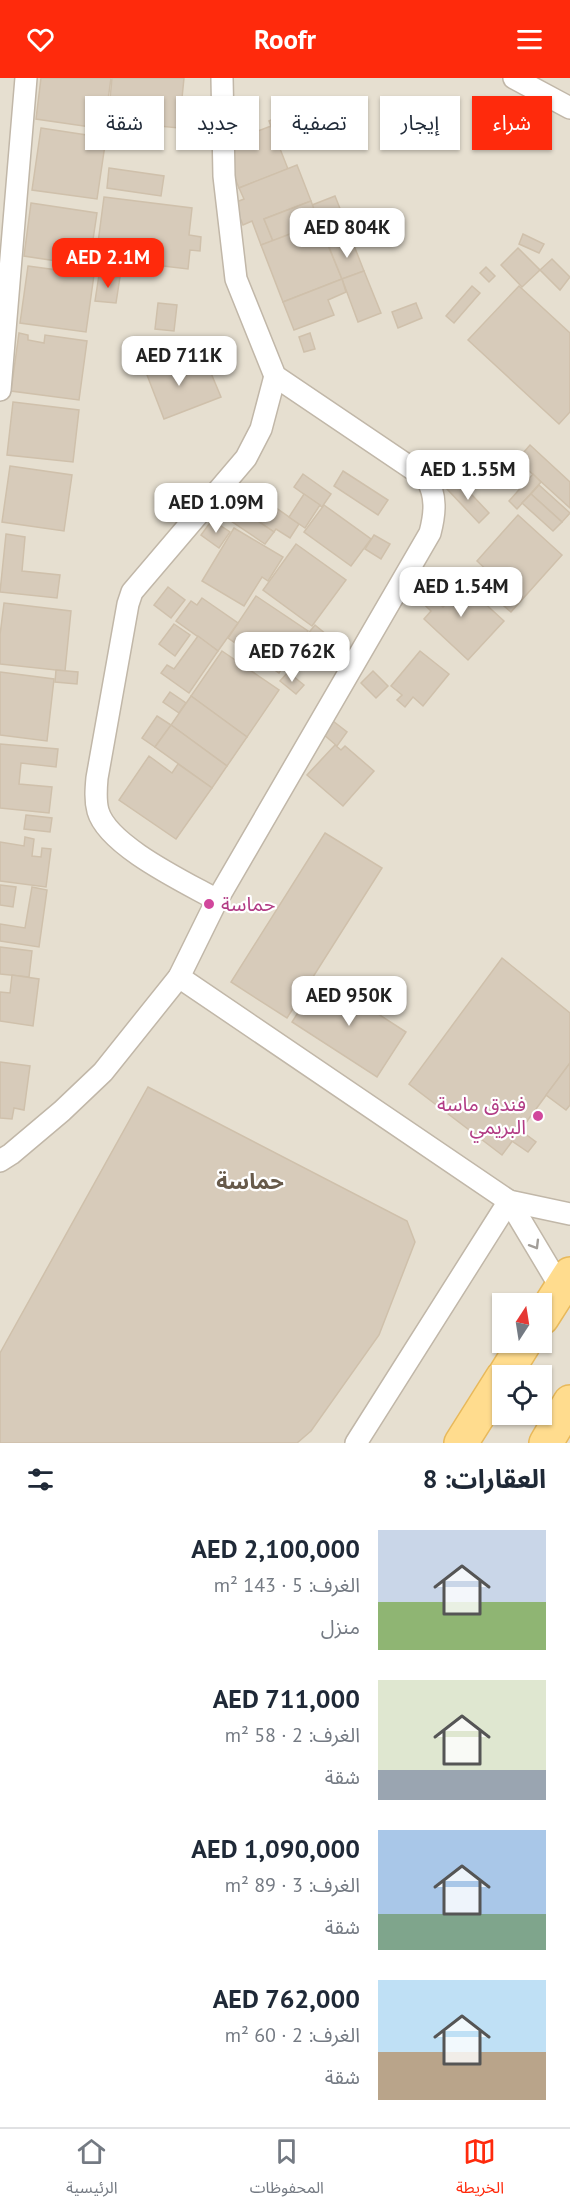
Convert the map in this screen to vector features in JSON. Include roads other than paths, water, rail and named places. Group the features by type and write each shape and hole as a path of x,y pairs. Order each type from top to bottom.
{"main road":[{"path":"552,1302 565,1281"},
{"path":"461,1443 492,1394"},
{"path":"546,1443 570,1402"}],"street":[{"path":"0,390 1,349 26,78"},
{"path":"0,1161 62,1111 103,1072 179,977 217,900 430,533 433,520 433,495 426,478 275,376 236,279 224,176 222,78"},
{"path":"518,79 570,108"},
{"path":"217,900 129,849 108,830 99,813 96,797 97,778 132,592 246,458 261,429 275,376"},
{"path":"179,977 509,1201 565,1281"},
{"path":"509,1201 570,1214"},
{"path":"356,1443 509,1201"},
{"path":"551,1443 570,1431"}],"place":[{"name":"حماسة","path":"209,904"},
{"name":"فندق ماسة البريمي","path":"538,1116"}],"district":[{"name":"حماسة","path":"250,1181"}]}
